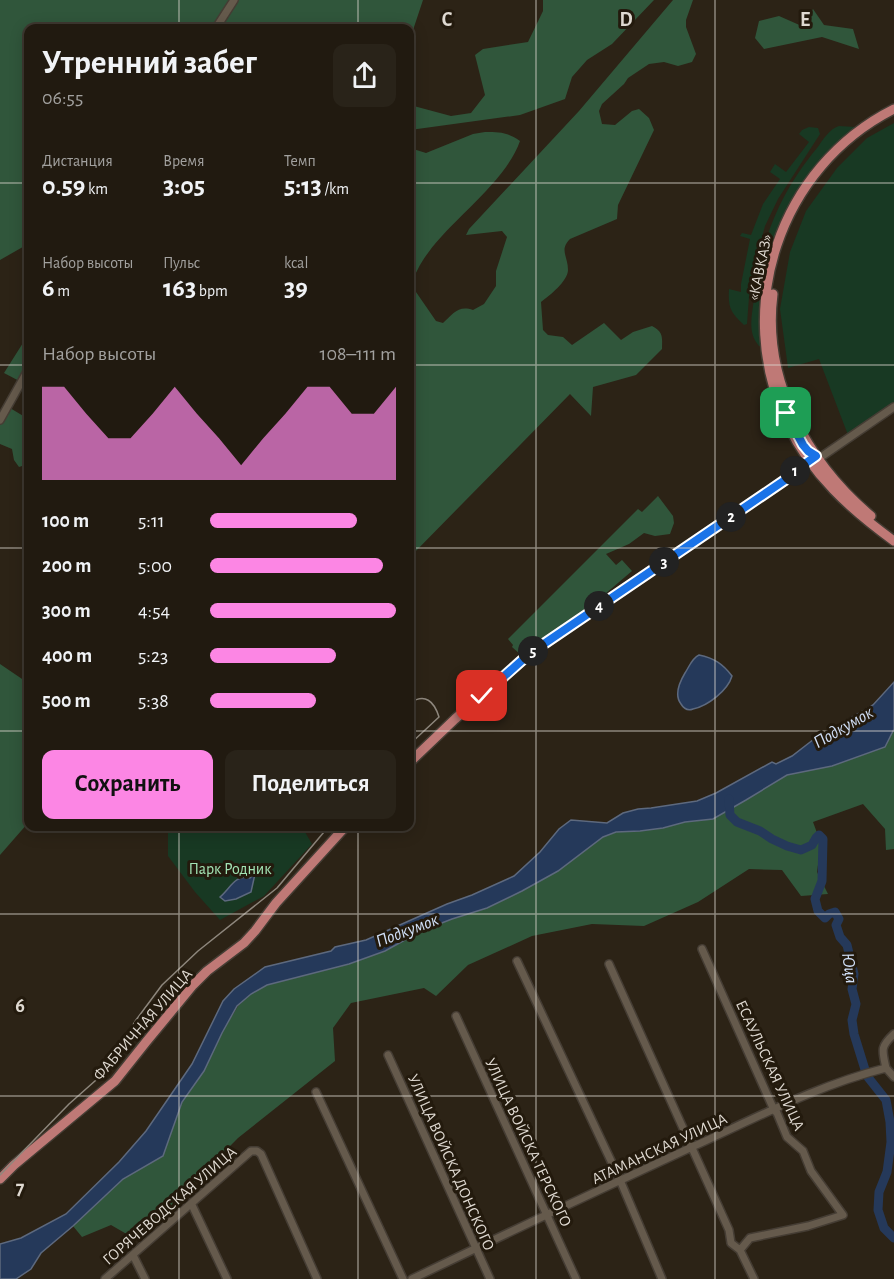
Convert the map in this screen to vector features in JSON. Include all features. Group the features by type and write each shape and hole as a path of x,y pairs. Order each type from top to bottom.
{"main road":[{"name":"«КАВКАЗ»","path":"894,109 840,145 814,174 789,215 772,262 765,304 765,343 772,381 788,425 853,510 894,541"},
{"name":"«КАВКАЗ»","path":"814,460 785,398 774,353 771,304 778,265 794,218 819,178 862,134 894,114"},
{"path":"772,381 771,388 776,405 799,455 799,465 814,460"},
{"path":"414,758 529,654 814,460"},
{"path":"814,460 810,472 828,478"},
{"path":"814,460 834,486 864,514 870,516"},
{"name":"«КАВКАЗ»","path":"828,478 870,516 894,534"},
{"name":"ФАБРИЧНАЯ УЛИЦА","path":"0,1179 116,1081 193,985 255,932 276,903 341,831"}],"street":[{"path":"219,24 234,0"},
{"path":"0,420 24,377"},
{"path":"814,460 894,407"},
{"path":"807,443 817,449 814,460"},
{"path":"814,460 827,458 828,478"},
{"name":"ЕСАУЛЬСКАЯ УЛИЦА","path":"702,949 787,1137 803,1151 811,1171 843,1215 808,1226 750,1238 740,1250"},
{"path":"517,961 620,1180 662,1279"},
{"path":"609,964 729,1230 731,1244 740,1250 754,1279"},
{"name":"УЛИЦА ВОЙСКА ТЕРСКОГО","path":"456,1016 576,1279"},
{"path":"894,1034 885,1042 882,1050 886,1068 894,1077"},
{"name":"УЛИЦА ВОЙСКА ДОНСКОГО","path":"388,1055 490,1279"},
{"name":"АТАМАНСКАЯ УЛИЦА","path":"412,1279 620,1180 825,1087 886,1068"},
{"path":"316,1092 403,1279"},
{"name":"ГОРЯЧЕВОДСКАЯ УЛИЦА","path":"105,1279 251,1151 257,1151 261,1154 317,1279"},
{"path":"192,1204 227,1279"},
{"path":"133,1255 145,1279"}],"green space":[{"path":"0,0 423,0 414,27 414,24 24,24 24,246 0,260"},
{"path":"543,0 654,0 612,44 587,60 572,77 565,99 520,115 414,129 414,106 451,116 471,113 485,95 475,55 483,49 528,42 543,11"},
{"path":"673,0 693,0 686,20 686,27 696,54 692,62 678,66 664,62 649,64 628,78 602,104 599,111 602,124 615,125 632,111 639,109 649,118 654,130 618,205 617,219 570,239 565,247 568,270 565,279 541,302 543,330 548,335 563,337 572,345 604,323 621,340 633,332 652,326 660,333 662,349 636,375 593,387 591,416 570,394 414,553 414,295 416,292 436,321 443,323 460,310 473,310 484,304 496,286 496,271 507,237 502,231 466,235 469,229 579,111"},
{"path":"813,9 824,25 853,29 859,49 822,37 764,49 755,38 759,21 779,16 804,27"},
{"path":"894,123 894,404 848,435 819,359 788,368 780,309 790,252 806,211 837,168 867,138"},
{"path":"839,126 855,127 825,155 801,185 775,238 762,295 761,346 759,346 753,335 752,317 757,277 767,237 782,200 792,183 826,135"},
{"path":"809,127 818,128 820,134 778,199 765,226 753,270 747,324 744,325 733,313 729,300 729,289 741,292 750,239 740,236 742,233 751,235 763,204 780,179 770,172 775,164 786,172 809,142 799,134"},
{"path":"503,133 520,141 503,171 428,253 414,278 414,149 426,153 473,134"},
{"path":"24,341 24,383 4,373"},
{"path":"10,408 24,416 24,465 19,467 14,460 12,449 0,444 0,425"},
{"path":"658,496 673,516 674,523 670,534 655,536 644,533 629,544 606,554 616,565 622,560 632,571 591,606 521,655 512,647 508,639 638,509 642,512"},
{"path":"0,664 24,680 24,828 0,855"},
{"path":"894,729 894,849 886,850 885,829 863,804 813,822 820,841 817,872 828,894 801,896 782,870 749,869 698,902 644,926 592,924 532,936 468,965 436,996 424,988 351,1003 333,1028 335,1061 238,1138 137,1240 111,1225 82,1237 73,1226 123,1179 163,1156 182,1102 204,1071 238,1006 251,994 267,985 349,964 385,951 421,931 487,908 558,871 603,837 617,832 663,828 729,809 787,775 832,766 884,747"},
{"name":"Парк Родник","path":"168,831 306,831 312,844 264,896 220,920 168,856"}],"water":[{"path":"699,655 718,662 732,676 717,697 705,705 688,710 679,700 678,689 694,658"},
{"name":"Подкумок","path":"894,682 894,729 885,747 832,766 787,775 713,819 685,822 663,828 616,832 603,837 558,871 487,908 421,931 385,951 349,964 267,985 251,994 237,1006 204,1071 182,1102 163,1156 123,1179 41,1253 31,1269 16,1279 0,1279 0,1244 21,1238 66,1214 119,1162 146,1131 192,1064 223,1001 234,989 265,967 366,940 514,876 540,852 559,829 571,820 607,823 623,813 697,801 716,793 772,762 776,764 792,756 814,739 873,705"},
{"path":"254,874 251,892 225,901 220,897 237,880 250,878"}],"waterway":[{"name":"Юца","path":"729,799 730,815 737,822 760,831 787,846 801,850 812,845 819,835 823,839 822,881 815,899 818,911 825,918 835,912 839,919 836,925 840,937 847,945 854,974 852,989 856,1004 852,1020 854,1034 867,1076 886,1100 891,1142 887,1172 879,1192 878,1210 884,1228 894,1238"}],"tram line":[{"path":"414,701 428,700 439,717 414,740"},
{"path":"0,1175 69,1104 104,1073 136,1020 162,985 198,951 277,888 325,831"}],"route":[{"path":"482,696 529,654 785,480 816,456 803,445 786,413"}]}
